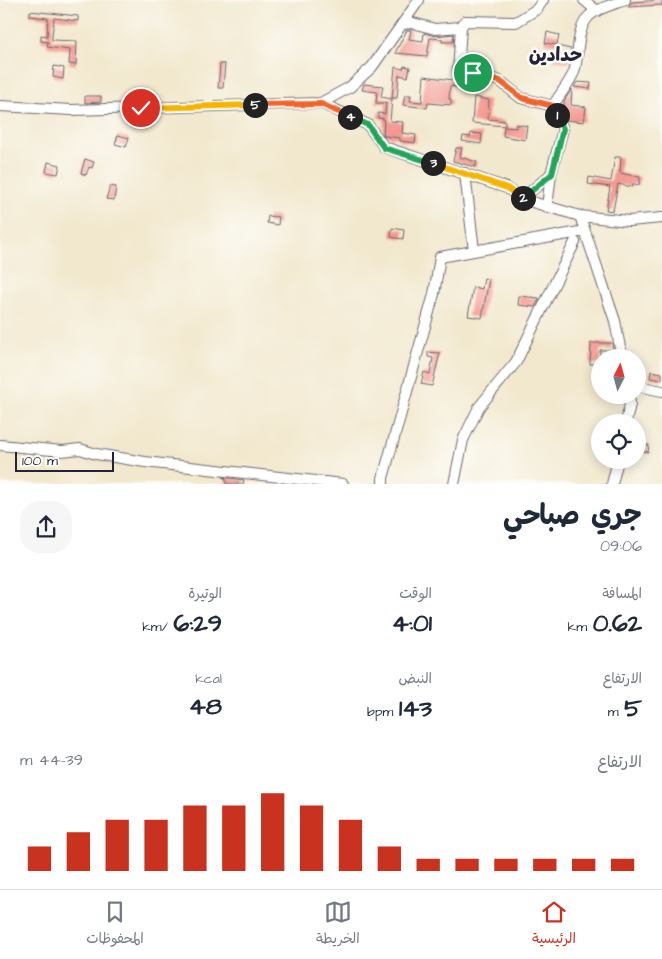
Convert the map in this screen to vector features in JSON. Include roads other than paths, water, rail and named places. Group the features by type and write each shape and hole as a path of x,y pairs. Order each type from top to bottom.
{"street":[{"path":"321,104 350,87 372,67 418,0"},
{"path":"544,0 537,9 516,22 465,21 461,27 458,71 473,73 500,81 522,98 553,106"},
{"path":"584,0 598,11"},
{"path":"553,106 574,72 582,29 590,15 610,3 625,0"},
{"path":"402,24 412,23 435,29 461,27"},
{"path":"0,106 72,110 321,104 368,125 384,148 507,188 522,199 580,216 629,221 662,218"},
{"path":"547,207 552,174 563,129 553,106"},
{"path":"465,174 474,251"},
{"path":"522,199 552,174"},
{"path":"580,216 615,321 620,349"},
{"path":"384,484 383,478 434,294 440,258 585,231"},
{"path":"562,235 591,252"},
{"path":"454,484 463,440 479,407 516,362 575,242"},
{"path":"646,388 662,391"},
{"path":"0,445 62,451 80,449 96,454 145,462 343,484"},
{"path":"612,484 616,469"}],"district":[{"name":"حدادين","path":"555,54"}]}
